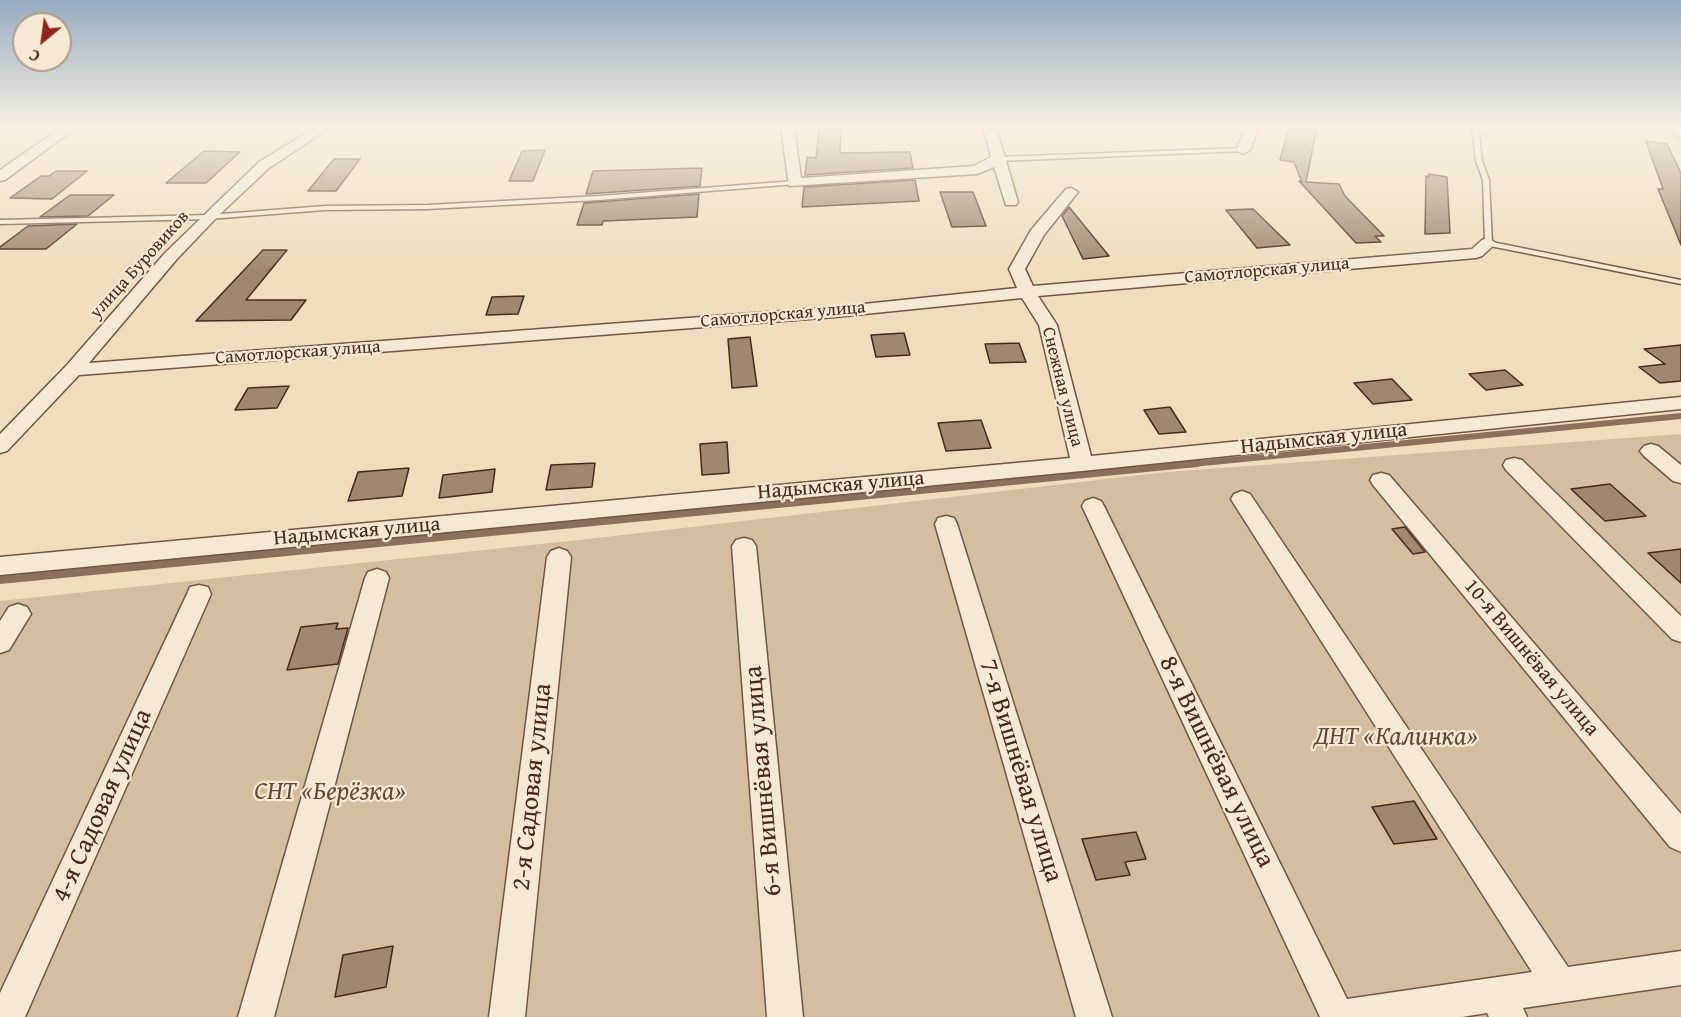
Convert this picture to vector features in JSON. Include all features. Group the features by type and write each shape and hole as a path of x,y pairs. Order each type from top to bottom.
{"street":[{"name":"улица Буровиков","path":"0,446 73,370 171,256 254,174"},
{"path":"793,174 794,183 914,174"},
{"path":"1003,174 1011,202"},
{"name":"Снежная улица","path":"1071,192 1037,233 1017,269 1027,292 1048,325 1082,464"},
{"name":"Самотлорская улица","path":"73,370 835,312 1027,292 1476,253 1488,243"},
{"name":"Надымская улица","path":"0,566 1082,464 1681,403"},
{"path":"1651,451 1681,476"},
{"path":"1514,465 1681,632"},
{"name":"10-я Вишнёвая улица","path":"1381,480 1681,837"},
{"path":"1242,498 1560,985"},
{"name":"8-я Вишнёвая улица","path":"1093,506 1340,1017"},
{"name":"7-я Вишнёвая улица","path":"946,524 1094,1017"},
{"name":"6-я Вишнёвая улица","path":"744,546 785,1017"},
{"name":"2-я Садовая улица","path":"507,1017 559,557"},
{"path":"256,1017 377,578"},
{"name":"4-я Садовая улица","path":"7,1017 200,594"},
{"path":"0,643 18,614"},
{"path":"1340,1017 1502,1006 1560,985 1681,968"}],"lane":[{"path":"1484,174 1488,243 1681,282"},
{"path":"0,222 209,217 325,208 427,207 599,198 794,183"}],"green space":[{"name":"ДНТ «Калинка»","path":"1681,434 1681,1017 0,1017 0,601 579,540 1167,472"}],"building":[{"path":"83,174 52,199 10,198 41,176"},
{"path":"176,174 215,174 206,183 166,183"},
{"path":"321,174 348,174 336,191 308,191"},
{"path":"512,174 536,174 533,181 509,181"},
{"path":"592,174 701,174 700,186 586,194"},
{"path":"1299,174 1308,174 1306,182 1339,184 1345,196 1384,236 1375,236 1381,242 1356,243 1299,181 1302,182"},
{"path":"1429,174 1432,174 1447,177 1450,233 1425,234 1426,176 1429,177"},
{"path":"1658,174 1681,174 1681,245 1658,189 1663,189"},
{"path":"915,180 919,201 802,207 804,187"},
{"path":"940,192 973,192 986,226 952,227"},
{"path":"699,194 697,217 603,221 602,225 577,225 584,203"},
{"path":"70,195 114,195 88,216 40,217"},
{"path":"1069,207 1109,256 1083,259 1062,216"},
{"path":"1253,209 1290,245 1257,248 1226,210"},
{"path":"77,224 46,249 0,249 28,226"},
{"path":"263,250 287,250 246,300 306,300 291,320 196,321"},
{"path":"524,296 518,314 486,315 492,297"},
{"path":"904,333 910,355 876,357 871,335"},
{"path":"750,337 757,386 732,388 728,339"},
{"path":"1019,343 1026,362 990,363 985,344"},
{"path":"1681,345 1681,381 1660,383 1639,367 1665,364 1644,349"},
{"path":"1505,370 1523,385 1486,390 1469,374"},
{"path":"1392,379 1412,400 1373,404 1354,383"},
{"path":"289,386 277,408 235,410 248,388"},
{"path":"1170,407 1186,432 1159,434 1144,410"},
{"path":"981,420 991,448 946,451 938,423"},
{"path":"727,442 729,473 702,475 700,444"},
{"path":"595,463 592,487 546,490 551,465"},
{"path":"409,468 402,496 348,501 358,472"},
{"path":"495,469 492,492 439,498 443,475"},
{"path":"1610,484 1646,516 1605,521 1571,489"},
{"path":"1405,527 1425,552 1413,554 1392,529"},
{"path":"1681,549 1681,583 1648,553"},
{"path":"338,623 336,629 348,628 338,664 287,670 301,627"},
{"path":"1414,801 1437,839 1394,844 1372,807"},
{"path":"1136,832 1146,859 1125,862 1130,875 1096,880 1082,839"},
{"path":"393,946 386,987 335,997 343,955"}],"waterway":[{"path":"1182,465 1681,416"},
{"path":"0,580 1197,463"}],"park label":[{"name":"СНТ «Берёзка»","path":"330,792"}]}
